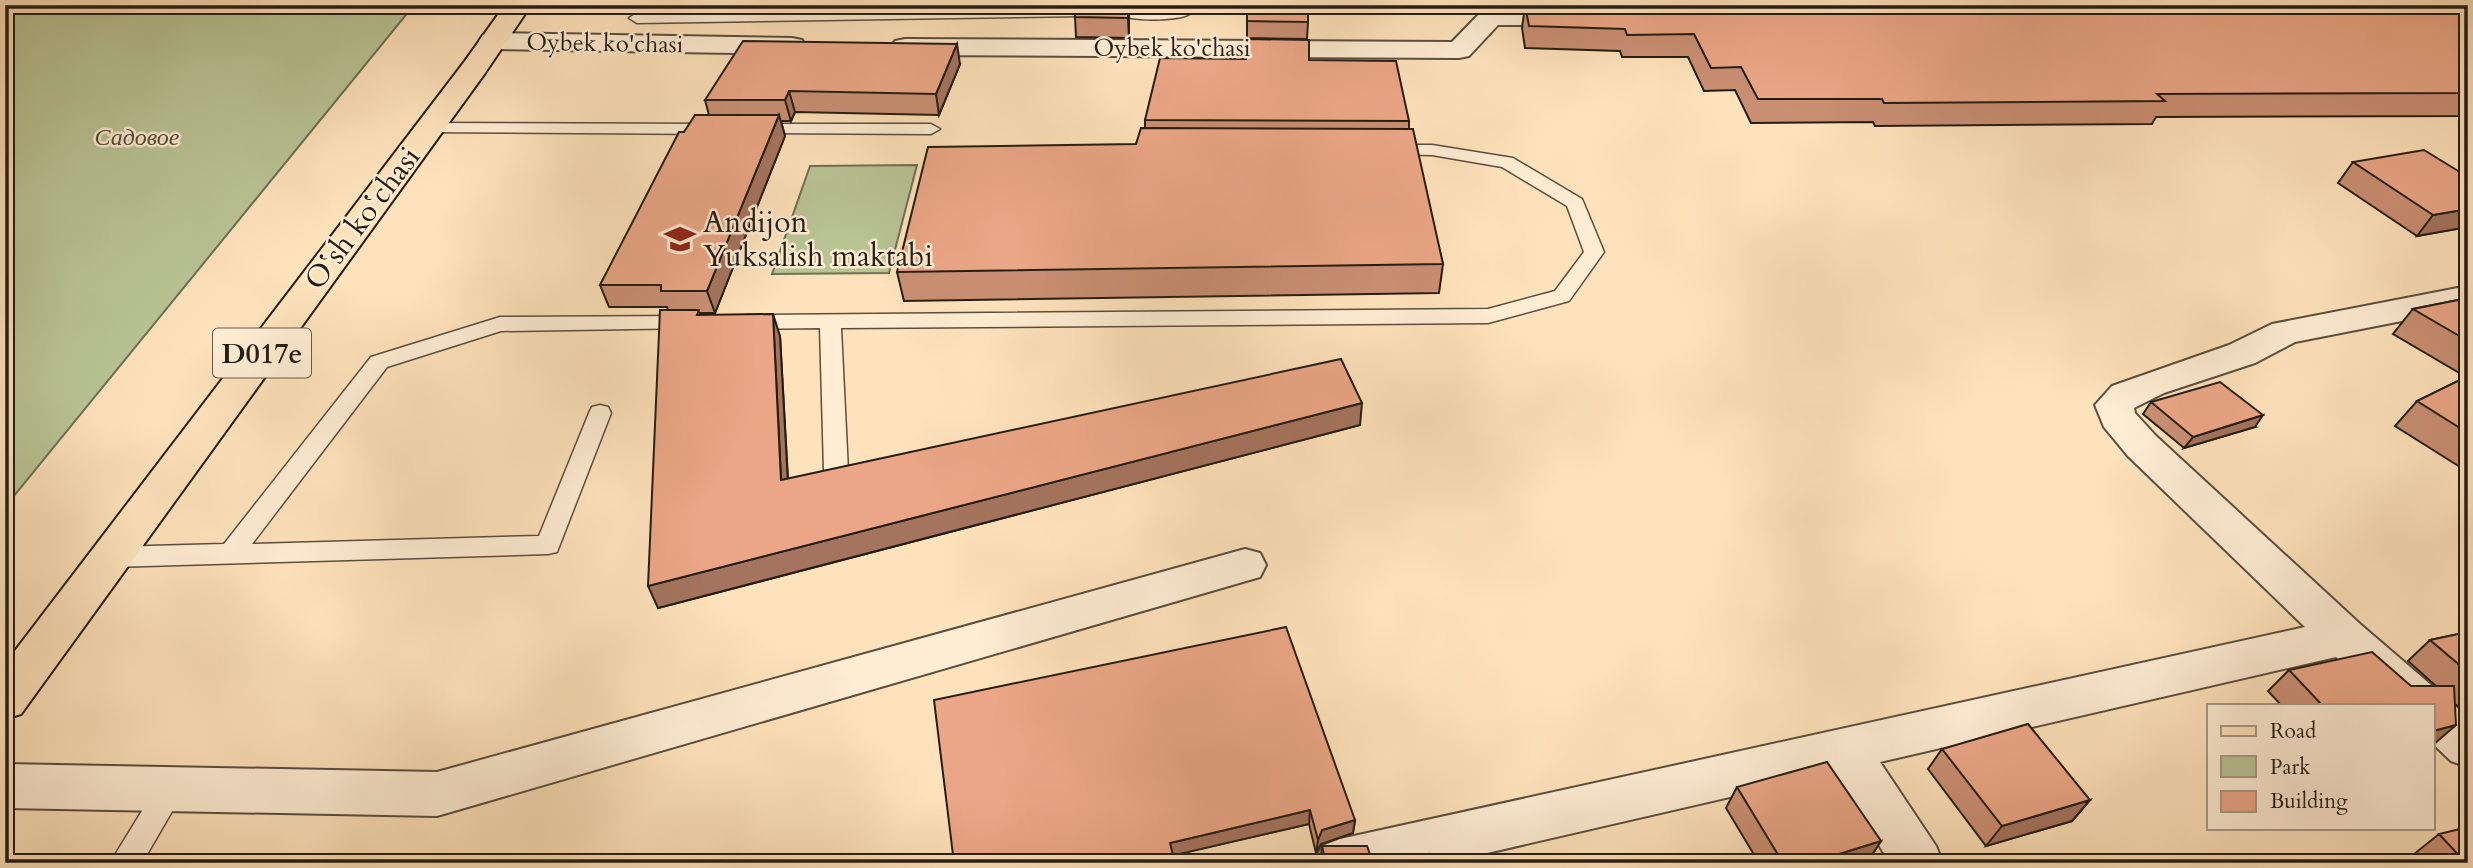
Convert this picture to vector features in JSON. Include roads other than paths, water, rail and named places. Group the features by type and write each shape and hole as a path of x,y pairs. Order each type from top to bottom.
{"main road":[{"name":"Oʻsh koʻchasi","path":"5,700 518,5"}],"street":[{"name":"Oybek ko'chasi","path":"880,47 1459,50 1490,11 1603,17"},
{"name":"Oybek ko'chasi","path":"493,41 811,46"},
{"path":"2421,704 2344,638 2142,446 2117,418 2114,405 2133,391 2242,354 2285,332 2468,297"},
{"path":"5,786 437,794 1245,565"},
{"path":"1340,863 2344,638"},
{"path":"2434,716 2468,746"},
{"path":"1846,750 1918,863"}],"lane":[{"path":"1129,14 1183,13 1183,5"},
{"path":"624,43 640,12 1020,10 1078,13"},
{"path":"429,128 931,129"},
{"path":"733,322 1489,316 1562,296 1594,252 1575,203 1507,162 1432,150 1363,149"},
{"path":"830,322 836,471"},
{"path":"231,553 379,362 500,324 705,323"},
{"path":"112,557 548,545 600,413"},
{"path":"125,863 171,789"}],"place":[{"name":"Andijon Yuksalish maktabi","path":"680,239"}],"park label":[{"name":"Садовое","path":"137,137"}]}
